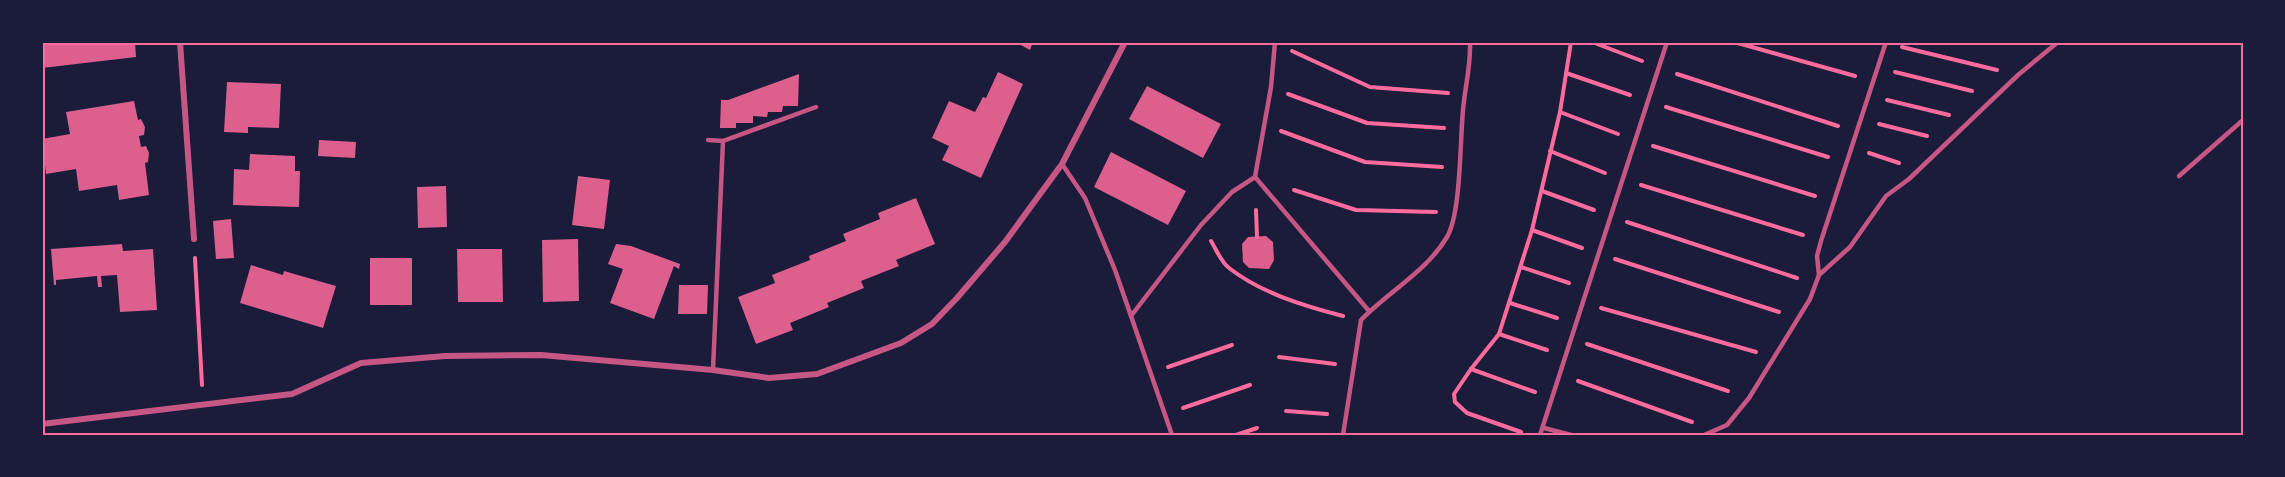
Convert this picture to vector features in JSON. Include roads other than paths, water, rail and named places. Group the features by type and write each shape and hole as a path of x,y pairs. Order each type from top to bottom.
{"street":[{"path":"180,42 194,239"},
{"path":"42,424 292,394 361,363 445,356 541,354 713,370 769,378 817,374 901,343 932,324 957,298 1005,242 1062,164 1125,42"}],"lane":[{"path":"1342,435 1361,320 1413,276 1434,254 1447,237 1455,213 1461,129 1471,57 1470,42"},
{"path":"1540,435 1667,42"},
{"path":"1704,435 1728,425 1749,398 1817,284 1819,275 1817,256 1821,240 1885,42"},
{"path":"1819,275 1850,247 1886,196 1949,142 2018,75 2058,42"},
{"path":"1131,316 1201,225 1232,192 1255,177 1271,87 1275,43"},
{"path":"708,140 723,141 816,107"},
{"path":"2179,176 2243,120"},
{"path":"713,370 723,141"},
{"path":"1062,164 1084,198 1115,270 1172,435"},
{"path":"1255,177 1369,311"},
{"path":"1544,428 1571,435"}]}
